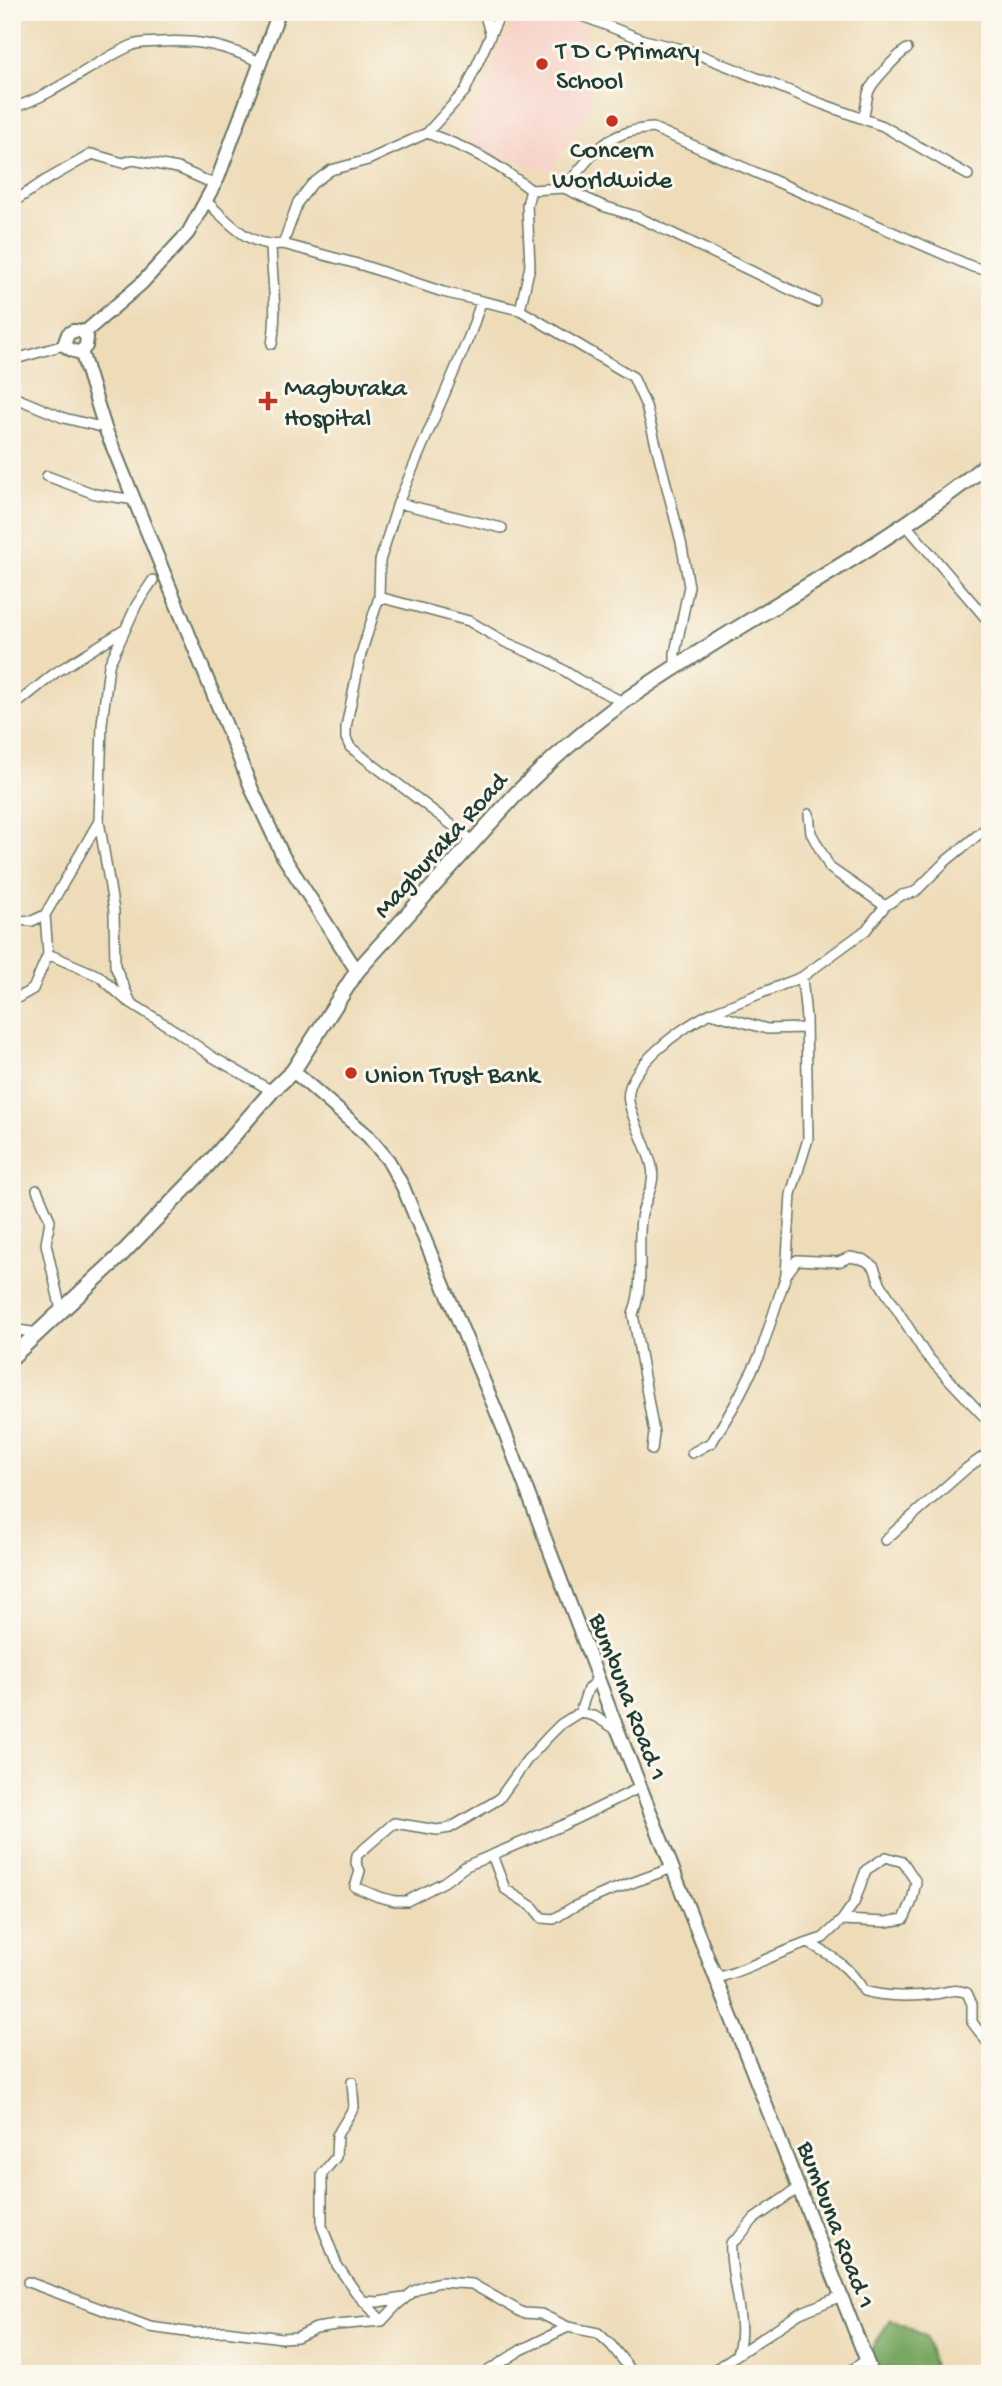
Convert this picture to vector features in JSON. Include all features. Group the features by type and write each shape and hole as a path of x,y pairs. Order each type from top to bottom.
{"main road":[{"path":"83,333 141,284 188,233 215,184 279,12"},
{"path":"77,330 83,333 87,342 81,351 74,352 64,345 70,332 77,330"},
{"path":"81,351 105,428 253,792 283,856 357,971"},
{"name":"Magburaka Road","path":"12,1357 118,1257 205,1168 272,1091 293,1071 357,971 544,767 623,702 675,667 869,551 990,462"},
{"name":"Bumbuna Road 1","path":"293,1071 368,1136 388,1160 403,1187 504,1430 618,1730 872,2374"}],"street":[{"path":"484,12 490,33"},
{"path":"283,244 298,201 312,184 331,170 368,160 427,133 465,91 501,12"},
{"path":"572,12 644,40 690,51 883,125 968,175"},
{"path":"12,108 76,78 136,44 183,41 209,43 233,49 260,62"},
{"path":"863,118 869,90 906,49"},
{"path":"564,188 606,141 632,129 653,128 948,257 990,271"},
{"path":"427,133 470,149 498,164 531,190 564,188 603,206 638,217 816,302"},
{"path":"12,203 92,154 123,163 133,160 178,168 215,184"},
{"path":"520,310 530,266 527,205 531,190"},
{"path":"206,201 246,238 271,245 283,244 365,266 443,292 520,310 634,377 646,405 681,542 689,586 675,653 675,667"},
{"path":"271,245 272,283 276,304 276,327 272,344"},
{"path":"474,842 350,747 346,738 346,727 361,654 379,597 380,561 398,503 471,332 481,302"},
{"path":"12,359 64,345"},
{"path":"12,415 14,396 64,418 105,428"},
{"path":"47,476 75,489 135,500"},
{"path":"398,503 502,528"},
{"path":"905,524 990,623"},
{"path":"131,1003 115,966 114,911 99,821 100,743 109,664 137,604 153,580"},
{"path":"379,597 469,621 623,702"},
{"path":"14,706 55,673 125,629"},
{"path":"92,648 109,664"},
{"path":"809,814 811,833 830,868 885,906"},
{"path":"12,1000 33,989 48,954 45,915 99,821"},
{"path":"652,1450 654,1433 633,1314 639,1298 641,1217 652,1185 653,1170 628,1099 636,1072 674,1033 711,1013 802,978 866,930 885,906 902,895 915,892 946,861 990,825"},
{"path":"12,920 32,921 45,915"},
{"path":"48,954 99,976 131,1003 211,1056 272,1091"},
{"path":"692,1452 712,1442 734,1406 760,1355 786,1275 791,1194 807,1139 806,1028 802,978"},
{"path":"711,1013 767,1029 806,1028"},
{"path":"37,1190 50,1220 46,1244 61,1310"},
{"path":"788,1241 797,1260"},
{"path":"797,1260 838,1262 850,1257 865,1259 874,1268 880,1283 926,1355 990,1423"},
{"path":"786,1275 797,1260"},
{"path":"12,1329 38,1333"},
{"path":"885,1541 967,1468 990,1452"},
{"path":"598,1678 588,1689 580,1712 561,1724 548,1737 527,1760 499,1800 450,1828 436,1830 394,1823 357,1856 356,1863 360,1871 355,1888 379,1897 407,1901 466,1867 563,1825 641,1787"},
{"path":"580,1712 596,1717 618,1730"},
{"path":"492,1855 505,1889 533,1907 542,1919 554,1919 607,1892 672,1868"},
{"path":"714,1970 720,1977 780,1951 823,1938 842,1920 854,1903 866,1870 886,1857 904,1863 916,1882 904,1919 886,1922 842,1920"},
{"path":"808,1943 838,1960 855,1976 864,1990 881,1996 934,1994 956,1989 967,1993 972,2004 972,2022 990,2046"},
{"path":"352,2082 354,2107 337,2135 336,2158 322,2174 322,2226 337,2265 382,2321"},
{"path":"736,2355 741,2334 729,2258 731,2243 754,2219 800,2187"},
{"path":"28,2282 150,2327 193,2333 225,2332 282,2338 297,2337 336,2325 382,2321 414,2291 440,2282 472,2284 523,2312 541,2314 568,2327 598,2333 611,2344 634,2374"},
{"path":"708,2374 800,2314 842,2296"},
{"path":"364,2301 378,2302 405,2297"},
{"path":"483,2374 521,2350 568,2327"},
{"path":"846,2374 866,2360"}],"shaded area":[{"name":"T D C Primary School","path":"515,12 556,12 584,22 592,105 549,172 464,143"}],"green space":[{"path":"890,2319 926,2336 936,2374 878,2374 870,2353"}],"place":[{"name":"T D C Primary School","path":"542,64"},
{"name":"Concern Worldwide","path":"612,121"},
{"name":"Magburaka Hospital","path":"268,401"},
{"name":"Union Trust Bank","path":"351,1073"}]}
